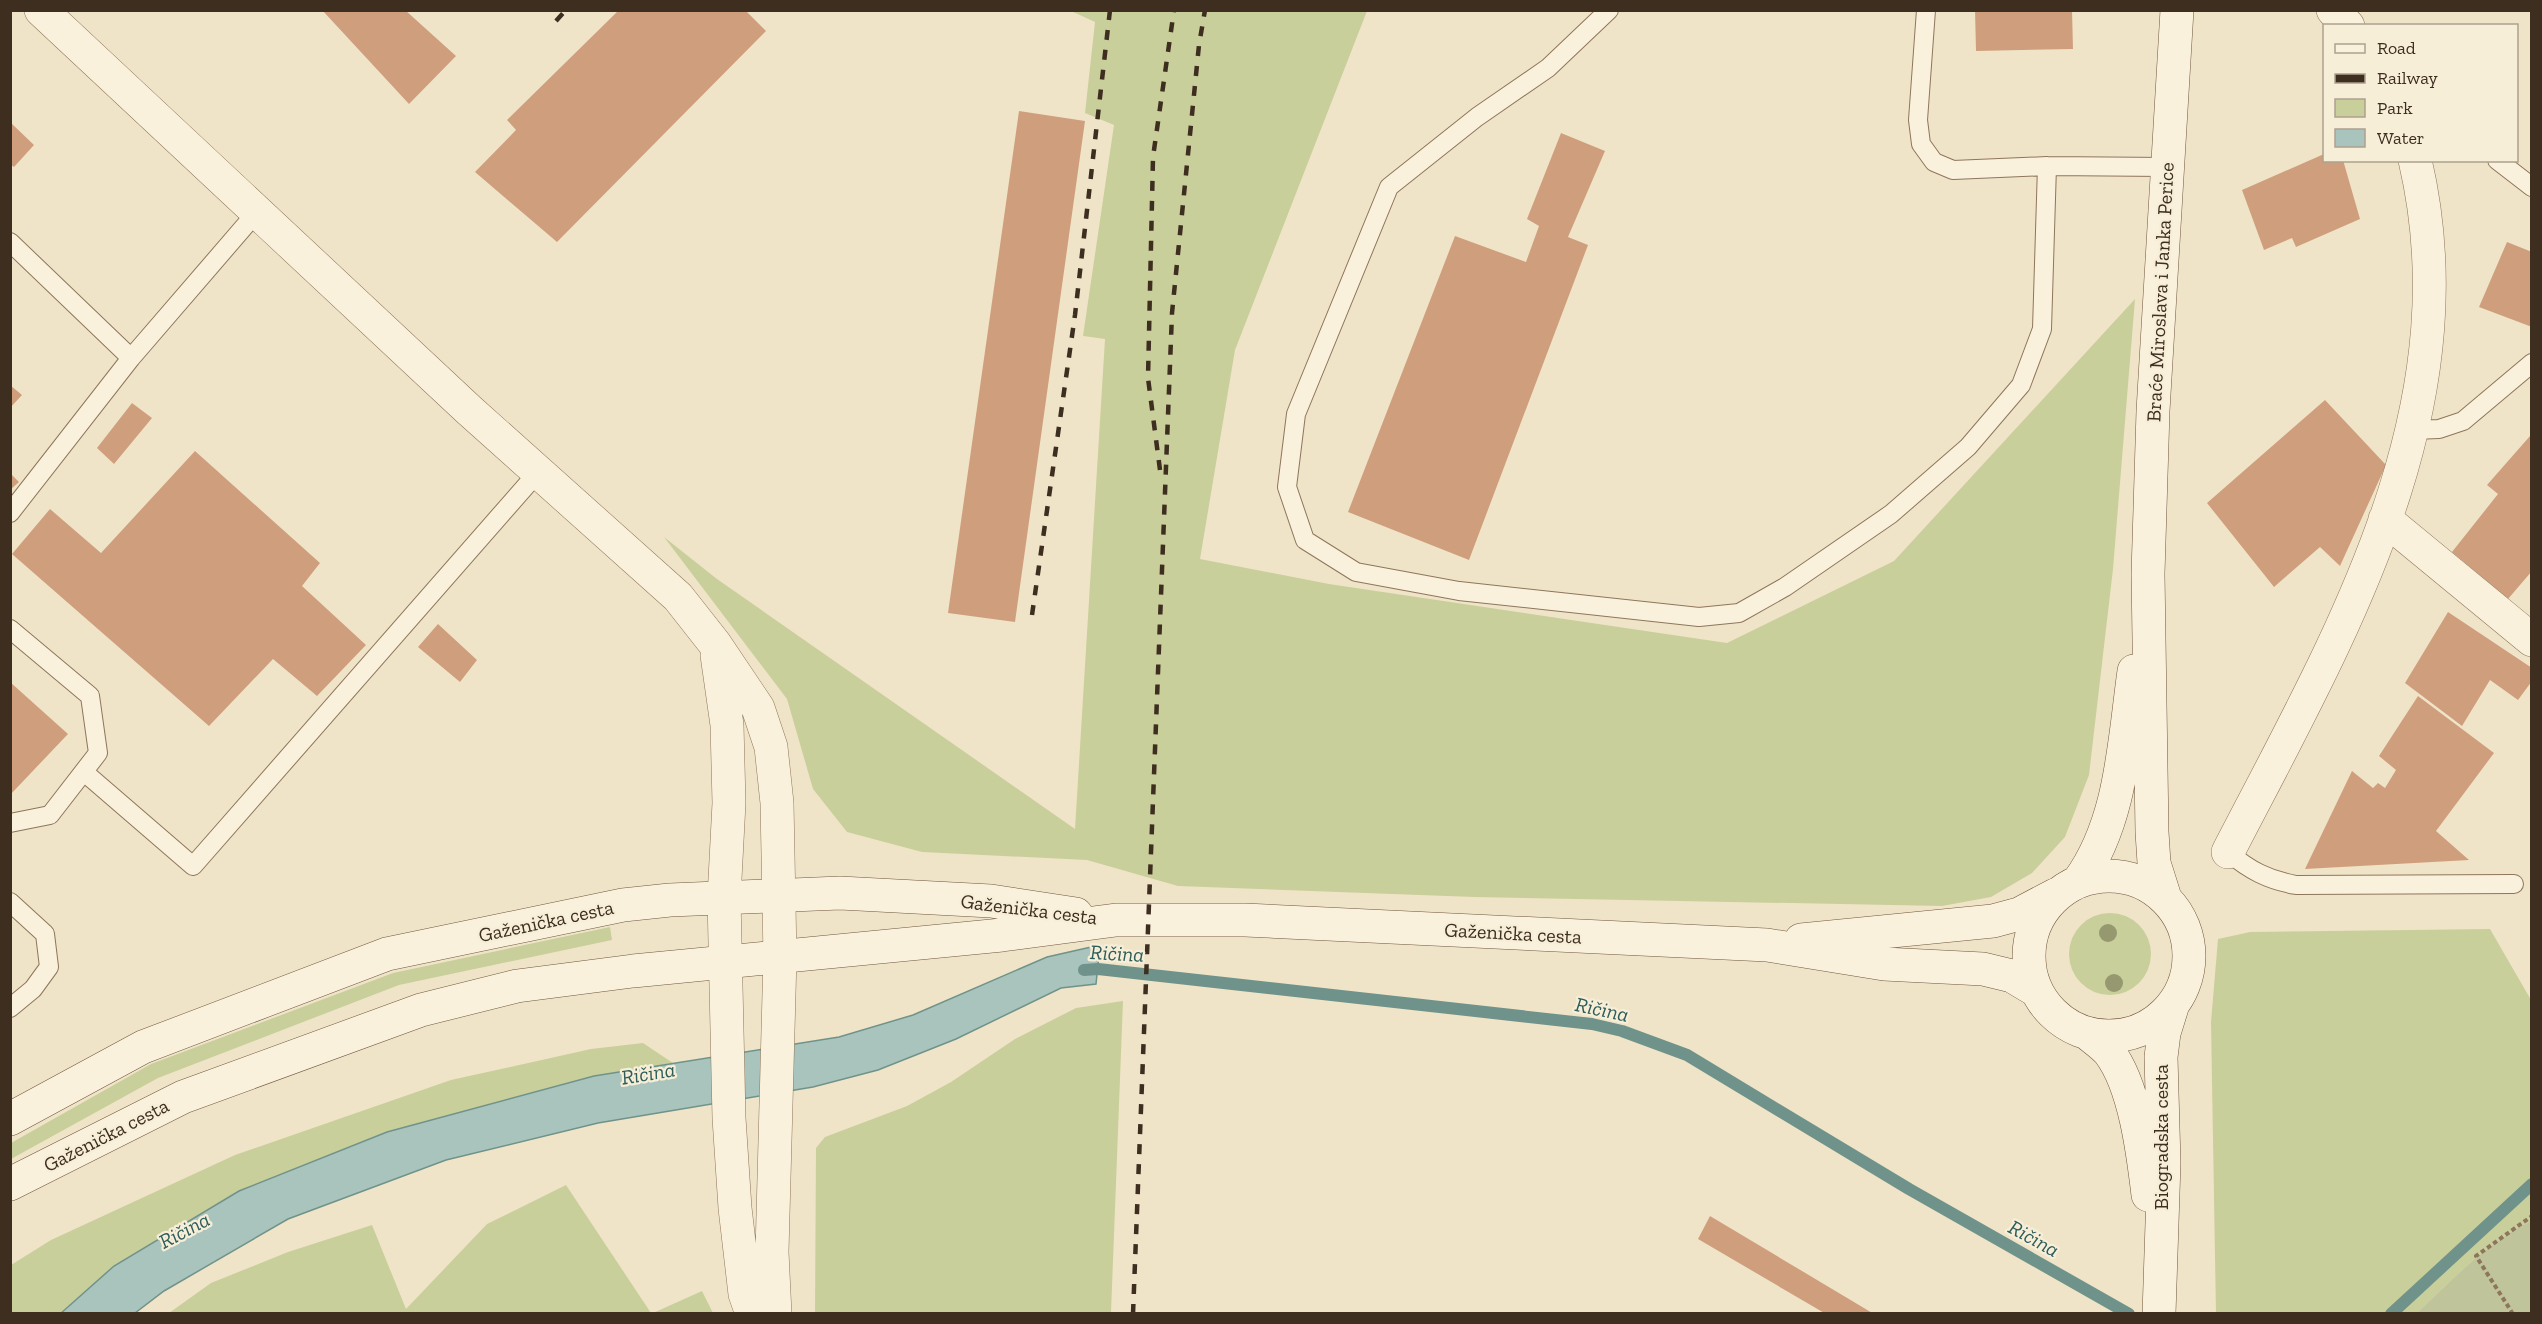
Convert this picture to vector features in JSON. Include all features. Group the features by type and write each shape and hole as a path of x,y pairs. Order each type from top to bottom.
{"main road":[{"path":"41,10 460,402 678,597 715,644 758,708 771,747 777,803 780,957 772,1251 776,1314"},
{"name":"Braće Miroslava i Janka Perice","path":"2165,898 2154,863 2152,832 2148,574 2153,411 2177,10"},
{"path":"2333,10 2346,24"},
{"path":"2228,852 2324,666 2355,600 2385,519 2413,430 2423,386 2429,321 2431,262 2424,198 2415,162"},
{"path":"2385,519 2532,640"},
{"name":"Braće Miroslava i Janka Perice","path":"2067,888 2095,859 2106,832 2117,789 2148,574"},
{"path":"715,644 727,725 729,802 724,898 729,1118 735,1208 745,1294 752,1314"},
{"path":"2101,876 2124,877 2146,885 2165,898 2179,917 2187,938 2189,961 2184,983 2174,1004 2156,1020 2135,1032 2112,1036 2087,1033 2067,1024 2049,1010 2037,991 2029,966 2030,940 2039,915 2067,888 2101,876"},
{"name":"Gaženička cesta","path":"1767,945 1844,934 1993,921 2019,914 2067,888"},
{"name":"Gaženička cesta","path":"10,1119 143,1047 387,954 623,905 840,893 991,902 1116,920"},
{"name":"Gaženička cesta","path":"10,1184 183,1097 421,1010 517,987 1116,920 1245,920 1767,945 1884,963 1983,969 2012,976 2037,991"},
{"name":"Biogradska cesta","path":"2159,1314 2164,1163 2161,1057 2164,1033 2174,1004"},
{"name":"Biogradska cesta","path":"2087,1033 2108,1052 2120,1074 2132,1107 2144,1161 2159,1271"}],"lane":[{"path":"1609,10 1548,68 1477,117 1389,187 1296,414 1287,487 1305,540 1356,572 1460,591 1699,617 1739,613 1785,587 1890,514 1968,447 2021,385 2042,329 2047,166"},
{"path":"1926,10 1918,120 1921,144 1934,162 1953,170 2047,166 2167,167"},
{"path":"2500,162 2532,187"},
{"path":"10,513 131,358 256,213"},
{"path":"10,242 131,358"},
{"path":"2413,430 2439,429 2463,421 2532,363"},
{"path":"84,772 193,866 539,471"},
{"path":"10,629 90,696 98,753 50,815 10,823"},
{"path":"2228,852 2247,868 2271,880 2296,885 2514,884"},
{"path":"10,902 45,934 49,967 33,989 10,1008"}],"path":[{"path":"2513,1314 2476,1256 2532,1216"}],"green space":[{"path":"1071,11 1367,11 1235,350 1200,559 1329,584 1727,643 1894,561 2135,299 2113,569 2089,775 2065,837 2032,873 1991,897 1942,906 1474,897 1178,886 1087,860 922,852 847,832 813,789 787,699 664,537 717,579 1075,829 1105,339 1083,336 1114,125 1085,113 1095,22"},
{"path":"2110,913 2126,916 2139,925 2148,938 2151,954 2148,970 2139,983 2126,992 2110,995 2094,992 2081,983 2072,970 2069,954 2072,938 2081,925 2094,916"},
{"path":"610,927 612,940 399,985 158,1078 11,1159 11,1143 151,1064 393,973"},
{"path":"2490,929 2531,1000 2531,1221 2484,1251 2417,1313 2216,1314 2211,1022 2218,939 2250,932"},
{"path":"1123,1001 1111,1313 815,1313 816,1148 825,1137 907,1106 951,1082 1015,1039 1076,1008"},
{"path":"643,1043 673,1063 594,1076 387,1132 239,1191 114,1266 60,1313 11,1314 11,1265 51,1240 235,1155 451,1080 591,1049"},
{"path":"566,1185 651,1313 169,1313 211,1283 288,1252 372,1225 406,1309 487,1224"},
{"path":"2531,1221 2531,1313 2417,1313 2484,1251"},
{"path":"702,1291 713,1313 653,1313"}],"water":[{"path":"1100,945 1096,984 1061,988 956,1039 878,1070 813,1087 598,1123 446,1160 288,1219 164,1291 135,1313 60,1314 114,1266 239,1191 387,1132 594,1076 839,1037 913,1015 1047,957"}],"building":[{"path":"322,10 405,10 456,56 409,104"},
{"path":"619,10 745,10 766,31 557,242 475,172 516,130 507,120"},
{"path":"1975,10 2072,10 2073,49 1976,51"},
{"path":"1019,111 1085,121 1015,622 948,613"},
{"path":"10,122 34,145 14,167 10,164"},
{"path":"1561,133 1605,151 1568,237 1588,245 1469,560 1348,512 1455,236 1526,262 1539,226 1527,219"},
{"path":"2323,154 2323,162 2344,162 2360,219 2296,247 2292,238 2264,250 2242,190"},
{"path":"2507,242 2532,252 2532,327 2479,307"},
{"path":"10,385 22,395 10,408"},
{"path":"2325,400 2386,465 2340,566 2320,547 2274,587 2207,503"},
{"path":"132,403 152,418 114,464 97,448"},
{"path":"2530,436 2532,571 2508,599 2452,552 2498,494 2487,485"},
{"path":"195,451 320,563 302,586 366,645 317,696 273,659 209,726 12,554 50,509 101,553"},
{"path":"10,473 19,482 10,490"},
{"path":"2448,612 2532,668 2532,681 2518,700 2490,680 2462,726 2405,683"},
{"path":"438,624 477,660 460,682 418,647"},
{"path":"10,682 68,734 10,795"},
{"path":"2418,696 2494,753 2436,831 2469,860 2305,869 2352,771 2373,788 2378,783 2385,788 2396,770 2379,756"},
{"path":"1710,1216 1874,1314 1826,1314 1698,1239"}],"waterway":[{"name":"Ričina","path":"1084,970 1098,969 1592,1024 1622,1031 1687,1055 1909,1189 2129,1314"},
{"name":"Ričina","path":"2391,1314 2532,1184"}],"railway":[{"path":"556,21 566,10"},
{"path":"1032,615 1075,315 1110,10"},
{"path":"1160,470 1148,378 1153,157 1174,10"},
{"path":"1133,1314 1172,313 1199,45 1205,10"}]}
